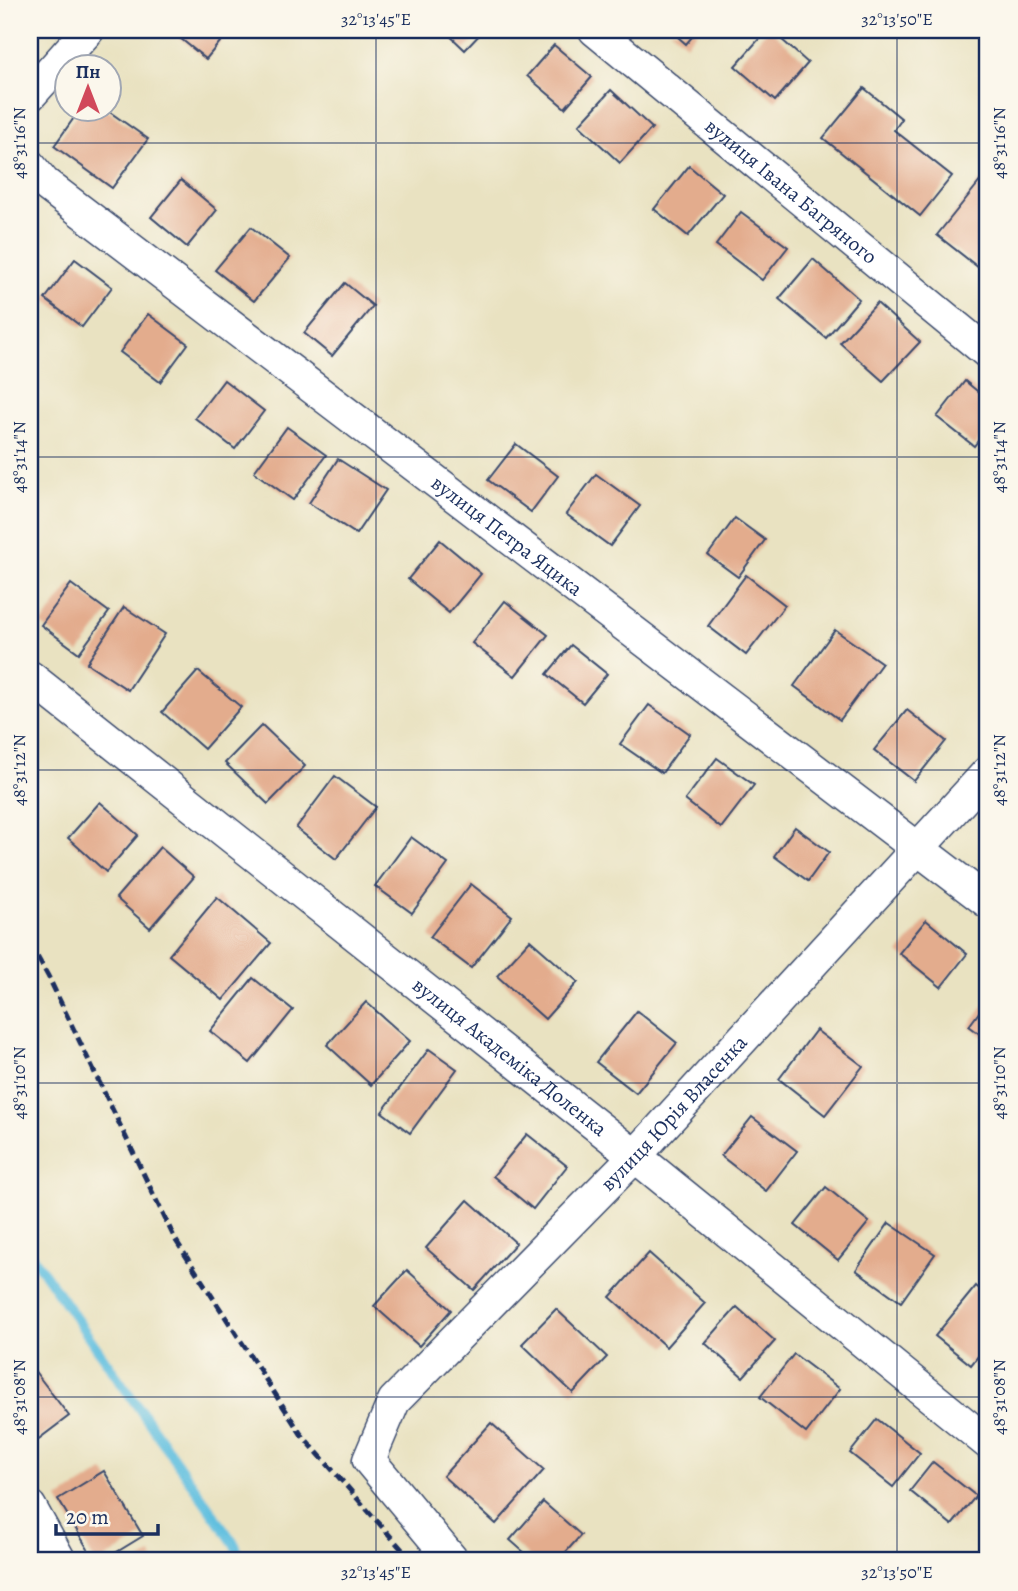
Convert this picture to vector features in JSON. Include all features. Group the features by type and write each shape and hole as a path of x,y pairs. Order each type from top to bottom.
{"street":[{"path":"30,95 88,30"},
{"name":"вулиця Івана Багряного","path":"595,30 988,353"},
{"name":"вулиця Петра Яцика","path":"30,166 44,183 66,200 988,902"},
{"name":"вулиця Академіка Доленка","path":"30,677 635,1156 988,1443"},
{"name":"вулиця Юрія Власенка","path":"453,1561 369,1460 394,1401 635,1156 988,772"},
{"path":"30,1507 60,1561"}],"building":[{"path":"170,30 230,30 206,59"},
{"path":"444,30 484,30 465,50"},
{"path":"670,30 698,30 686,44"},
{"path":"767,30 771,30 808,63 775,101 735,66"},
{"path":"554,45 592,77 565,108 527,76"},
{"path":"864,88 902,119 894,130 952,176 920,216 823,138"},
{"path":"611,90 652,128 620,163 579,125"},
{"path":"122,121 148,139 112,188 54,146 71,122"},
{"path":"689,166 723,194 688,236 654,209"},
{"path":"181,180 217,210 187,247 151,217"},
{"path":"981,180 988,185 988,256 979,268 937,235"},
{"path":"741,212 788,247 762,280 716,245"},
{"path":"251,227 290,258 254,301 215,270"},
{"path":"75,259 112,287 82,327 45,299"},
{"path":"813,259 859,299 826,338 779,299"},
{"path":"345,283 373,306 332,356 304,333"},
{"path":"877,303 920,342 883,381 840,343"},
{"path":"148,314 188,344 160,382 120,352"},
{"path":"224,380 264,411 235,449 195,418"},
{"path":"965,381 988,400 988,428 974,446 937,417"},
{"path":"287,427 326,455 293,500 254,472"},
{"path":"516,444 558,476 531,512 488,480"},
{"path":"338,459 386,490 356,534 309,503"},
{"path":"596,474 640,506 610,546 566,514"},
{"path":"735,518 765,540 738,577 708,555"},
{"path":"440,540 481,574 449,613 408,579"},
{"path":"746,575 785,605 746,655 708,626"},
{"path":"71,584 109,612 79,653 41,625"},
{"path":"505,601 548,635 515,676 472,643"},
{"path":"124,607 165,634 128,690 87,663"},
{"path":"835,630 882,663 840,720 794,686"},
{"path":"571,645 607,674 583,703 547,674"},
{"path":"198,671 241,707 204,749 162,712"},
{"path":"649,705 690,734 662,773 620,744"},
{"path":"907,710 946,741 914,781 874,750"},
{"path":"262,725 305,766 268,804 225,763"},
{"path":"717,758 754,785 721,828 685,800"},
{"path":"335,776 376,807 336,859 296,828"},
{"path":"100,802 138,835 106,872 68,838"},
{"path":"795,827 829,852 808,881 774,856"},
{"path":"411,837 448,864 412,913 375,886"},
{"path":"160,847 194,877 150,928 116,898"},
{"path":"471,884 512,916 471,968 430,937"},
{"path":"217,897 271,943 223,1000 169,955"},
{"path":"926,920 967,954 941,987 899,953"},
{"path":"530,940 578,982 545,1019 497,976"},
{"path":"253,978 293,1010 250,1063 210,1031"},
{"path":"988,1000 988,1040 969,1026"},
{"path":"366,1002 410,1041 371,1085 327,1045"},
{"path":"637,1011 677,1043 636,1093 596,1062"},
{"path":"816,1030 863,1066 825,1115 779,1079"},
{"path":"429,1049 457,1069 410,1133 382,1112"},
{"path":"752,1117 797,1151 766,1191 721,1156"},
{"path":"527,1134 567,1166 533,1209 493,1176"},
{"path":"826,1187 869,1222 838,1260 795,1225"},
{"path":"468,1200 516,1243 474,1290 426,1248"},
{"path":"889,1223 935,1254 901,1302 856,1270"},
{"path":"649,1253 705,1303 666,1347 610,1297"},
{"path":"407,1270 451,1310 419,1346 374,1306"},
{"path":"976,1286 988,1296 988,1344 971,1365 935,1336"},
{"path":"737,1307 775,1341 743,1377 705,1343"},
{"path":"556,1309 607,1357 573,1393 522,1344"},
{"path":"794,1354 840,1389 806,1433 760,1397"},
{"path":"30,1365 69,1416 32,1444 30,1441"},
{"path":"877,1419 920,1453 893,1487 850,1453"},
{"path":"491,1423 544,1470 496,1524 443,1476"},
{"path":"933,1462 976,1496 952,1525 910,1491"},
{"path":"104,1471 143,1536 102,1561 95,1561 58,1499"},
{"path":"543,1502 581,1535 558,1561 534,1561 510,1540"},
{"path":"988,1545 988,1561 976,1561"},
{"path":"151,1554 155,1561 139,1561"}],"waterway":[{"path":"30,1253 235,1545 241,1561"}],"railway":[{"path":"30,944 175,1239 301,1434 412,1561"}]}
